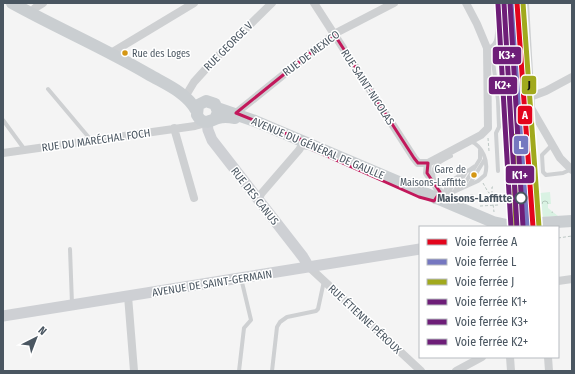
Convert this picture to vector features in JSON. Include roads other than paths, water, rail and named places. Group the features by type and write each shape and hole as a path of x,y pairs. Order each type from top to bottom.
{"main road":[{"name":"AVENUE DU GÉNÉRAL DE GAULLE","path":"12,3 34,7 95,44 180,92 206,114 233,117 386,181 419,197 446,202"},
{"name":"AVENUE DU GÉNÉRAL DE GAULLE","path":"123,60 188,92 206,114"},
{"name":"AVENUE DU GÉNÉRAL DE GAULLE","path":"206,114 236,114 446,202 493,225 536,221 572,221"},
{"name":"RUE DES CANUS","path":"206,114 208,130 212,140 303,257 307,267"},
{"path":"559,228 572,227"},
{"name":"AVENUE DE SAINT-GERMAIN","path":"3,316 419,249"}],"street":[{"path":"111,53 194,3"},
{"name":"RUE GEORGE V","path":"188,92 194,82 208,66 272,3"},
{"name":"RUE SAINT-NICOLAS","path":"314,3 414,158 418,163 428,163"},
{"name":"RUE DE MEXICO","path":"236,114 334,34 394,3"},
{"path":"446,202 427,173 428,163 486,132 489,123 487,48 484,38 466,3"},
{"path":"525,3 530,97 533,113 560,158 571,168"},
{"path":"530,97 572,78"},
{"name":"RUE DU MARÉCHAL FOCH","path":"3,153 188,126 206,114"},
{"path":"174,128 194,198"},
{"path":"259,199 261,194 300,150 302,145 306,145 327,154 334,154"},
{"name":"RUE ÉTIENNE PÉROUX","path":"307,267 421,371"},
{"path":"559,281 572,279"},
{"path":"128,296 134,371"},
{"path":"456,371 480,358"},
{"path":"510,358 511,371"},
{"path":"548,358 549,371"}],"lane":[{"path":"498,171 496,133 499,127 498,100 492,54 487,48 491,47 496,42 499,3"},
{"path":"498,21 518,20"},
{"path":"48,89 91,140"},
{"path":"3,120 25,150"},
{"path":"454,193 485,175 485,158 480,148 469,140"},
{"path":"552,145 542,155 543,172 546,175 563,173 571,168"},
{"path":"461,189 481,154 480,148"},
{"path":"435,185 433,175 436,164 451,156"},
{"path":"469,185 485,158"},
{"path":"446,202 445,190 452,179 475,166"},
{"path":"446,202 454,193 466,172"},
{"path":"446,202 459,175"},
{"path":"446,202 472,196"},
{"path":"70,249 72,304"},
{"path":"239,371 244,328 252,320 241,277"},
{"path":"272,371 277,327 287,317 318,309 324,281"}],"rail line":[{"name":"K3+","path":"504,3 517,226"},
{"name":"K1+","path":"510,3 523,226"},
{"name":"L","path":"511,3 527,226"},
{"name":"A","path":"517,3 533,226"},
{"name":"J","path":"523,3 539,226"},
{"name":"K2+","path":"498,4 511,226"},
{"name":"J","path":"513,136 516,226"}],"place":[{"name":"Rue des Loges","path":"125,53"},
{"name":"Gare de Maisons-Laffitte","path":"474,175"},
{"name":"Maisons-Laffitte","path":"521,198"}]}
